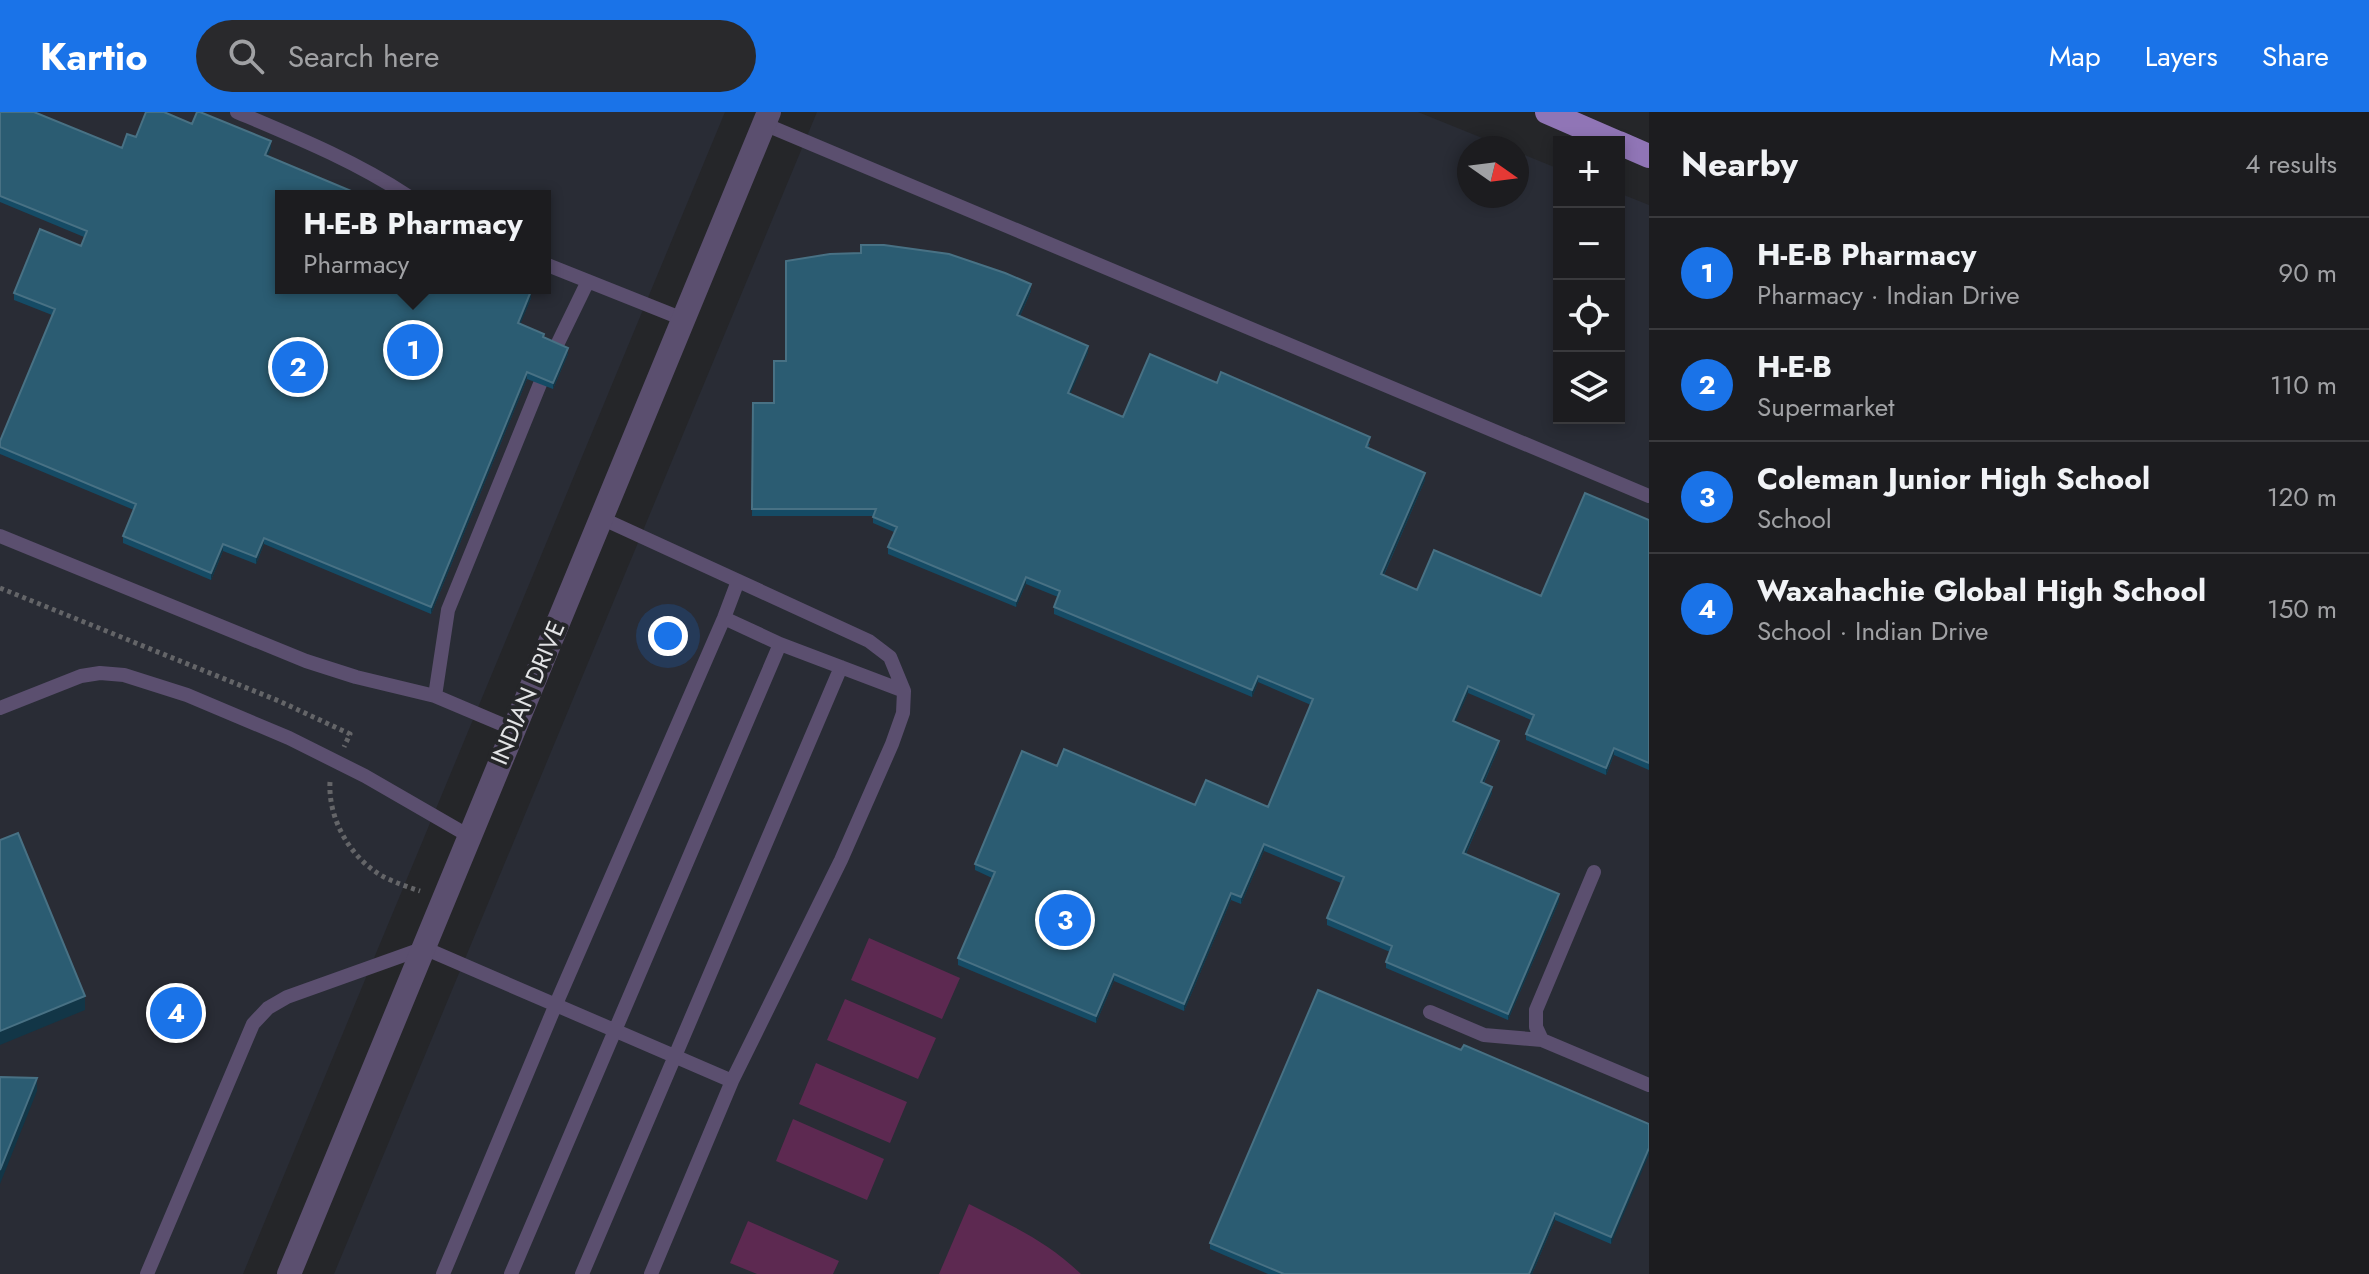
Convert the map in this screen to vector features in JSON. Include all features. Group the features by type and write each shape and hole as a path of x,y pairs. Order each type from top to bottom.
{"main road":[{"path":"1547,112 1602,136"},
{"path":"1625,146 1649,156"}],"street":[{"name":"INDIAN DRIVE","path":"289,1274 766,118"}],"lane":[{"path":"237,112 327,150 399,190"},
{"path":"766,118 985,217 1649,496"},
{"path":"551,266 683,319"},
{"path":"555,349 588,281"},
{"path":"435,696 452,599 540,384"},
{"path":"601,518 869,641 890,657 904,691 903,713 892,744 841,860 732,1081 651,1274"},
{"path":"0,536 306,661 435,696 513,729"},
{"path":"443,1274 738,581"},
{"path":"724,618 780,644 904,691"},
{"path":"511,1274 780,644"},
{"path":"582,1274 841,667"},
{"path":"0,708 81,676 100,673 136,678 187,695 289,738 346,766 469,836"},
{"path":"1542,1040 1536,1027 1536,1010 1594,872"},
{"path":"147,1274 253,1024 268,1008 287,997 424,948 732,1081"},
{"path":"1430,1012 1484,1035 1542,1040 1649,1085"}],"shaded area":[{"path":"0,112 725,112 243,1274 0,1274"},
{"path":"817,112 1418,112 1477,136 1457,136 1457,208 1529,208 1529,157 1553,167 1553,424 1625,424 1625,195 1649,205 1649,1274 334,1274"},
{"path":"869,938 960,978 942,1019 851,980"},
{"path":"845,999 936,1038 918,1079 827,1040"},
{"path":"816,1063 907,1102 890,1143 799,1104"},
{"path":"793,1119 884,1159 867,1200 776,1161"},
{"path":"969,1204 1041,1243 1081,1274 939,1274"},
{"path":"748,1221 839,1261 833,1274 757,1274 730,1263"}],"building":[{"path":"0,112 34,112 122,148 127,134 136,137 146,112 164,112 192,124 197,112 200,112 271,141 265,155 349,190 275,190 275,294 530,294 518,323 568,348 553,383 527,372 431,607 264,538 256,557 223,544 211,573 123,536 136,504 0,447 55,309 14,293 40,229 81,246 87,231 0,196"},
{"path":"861,245 949,254 1031,284 1017,315 1088,346 1068,393 1123,417 1150,354 1217,383 1221,372 1370,437 1366,447 1425,473 1381,574 1417,590 1434,550 1541,596 1585,493 1649,520 1649,763 1614,748 1606,768 1526,734 1534,715 1468,686 1453,721 1499,741 1481,782 1492,787 1463,853 1559,894 1508,1014 1386,962 1392,946 1327,918 1344,877 1264,844 1241,897 1231,893 1184,1004 1114,974 1096,1016 958,958 995,872 975,864 1022,751 1057,766 1064,749 1195,805 1206,780 1268,807 1313,699 1258,676 1252,690 1054,607 1060,591 1026,577 1016,601 888,547 897,527 873,517 876,509 752,509 753,403 774,403 774,361 786,361 786,261 861,253"},
{"path":"18,833 85,996 0,1031 0,840"},
{"path":"1318,990 1461,1050 1464,1045 1649,1124 1649,1148 1611,1237 1555,1213 1529,1274 1284,1274 1210,1243"},
{"path":"0,1077 37,1078 0,1170"}],"place":[{"name":"H-E-B Pharmacy","path":"413,350"},
{"name":"H-E-B","path":"298,367"},
{"name":"Coleman Junior High School","path":"1065,920"},
{"name":"Waxahachie Global High School","path":"176,1013"}]}
